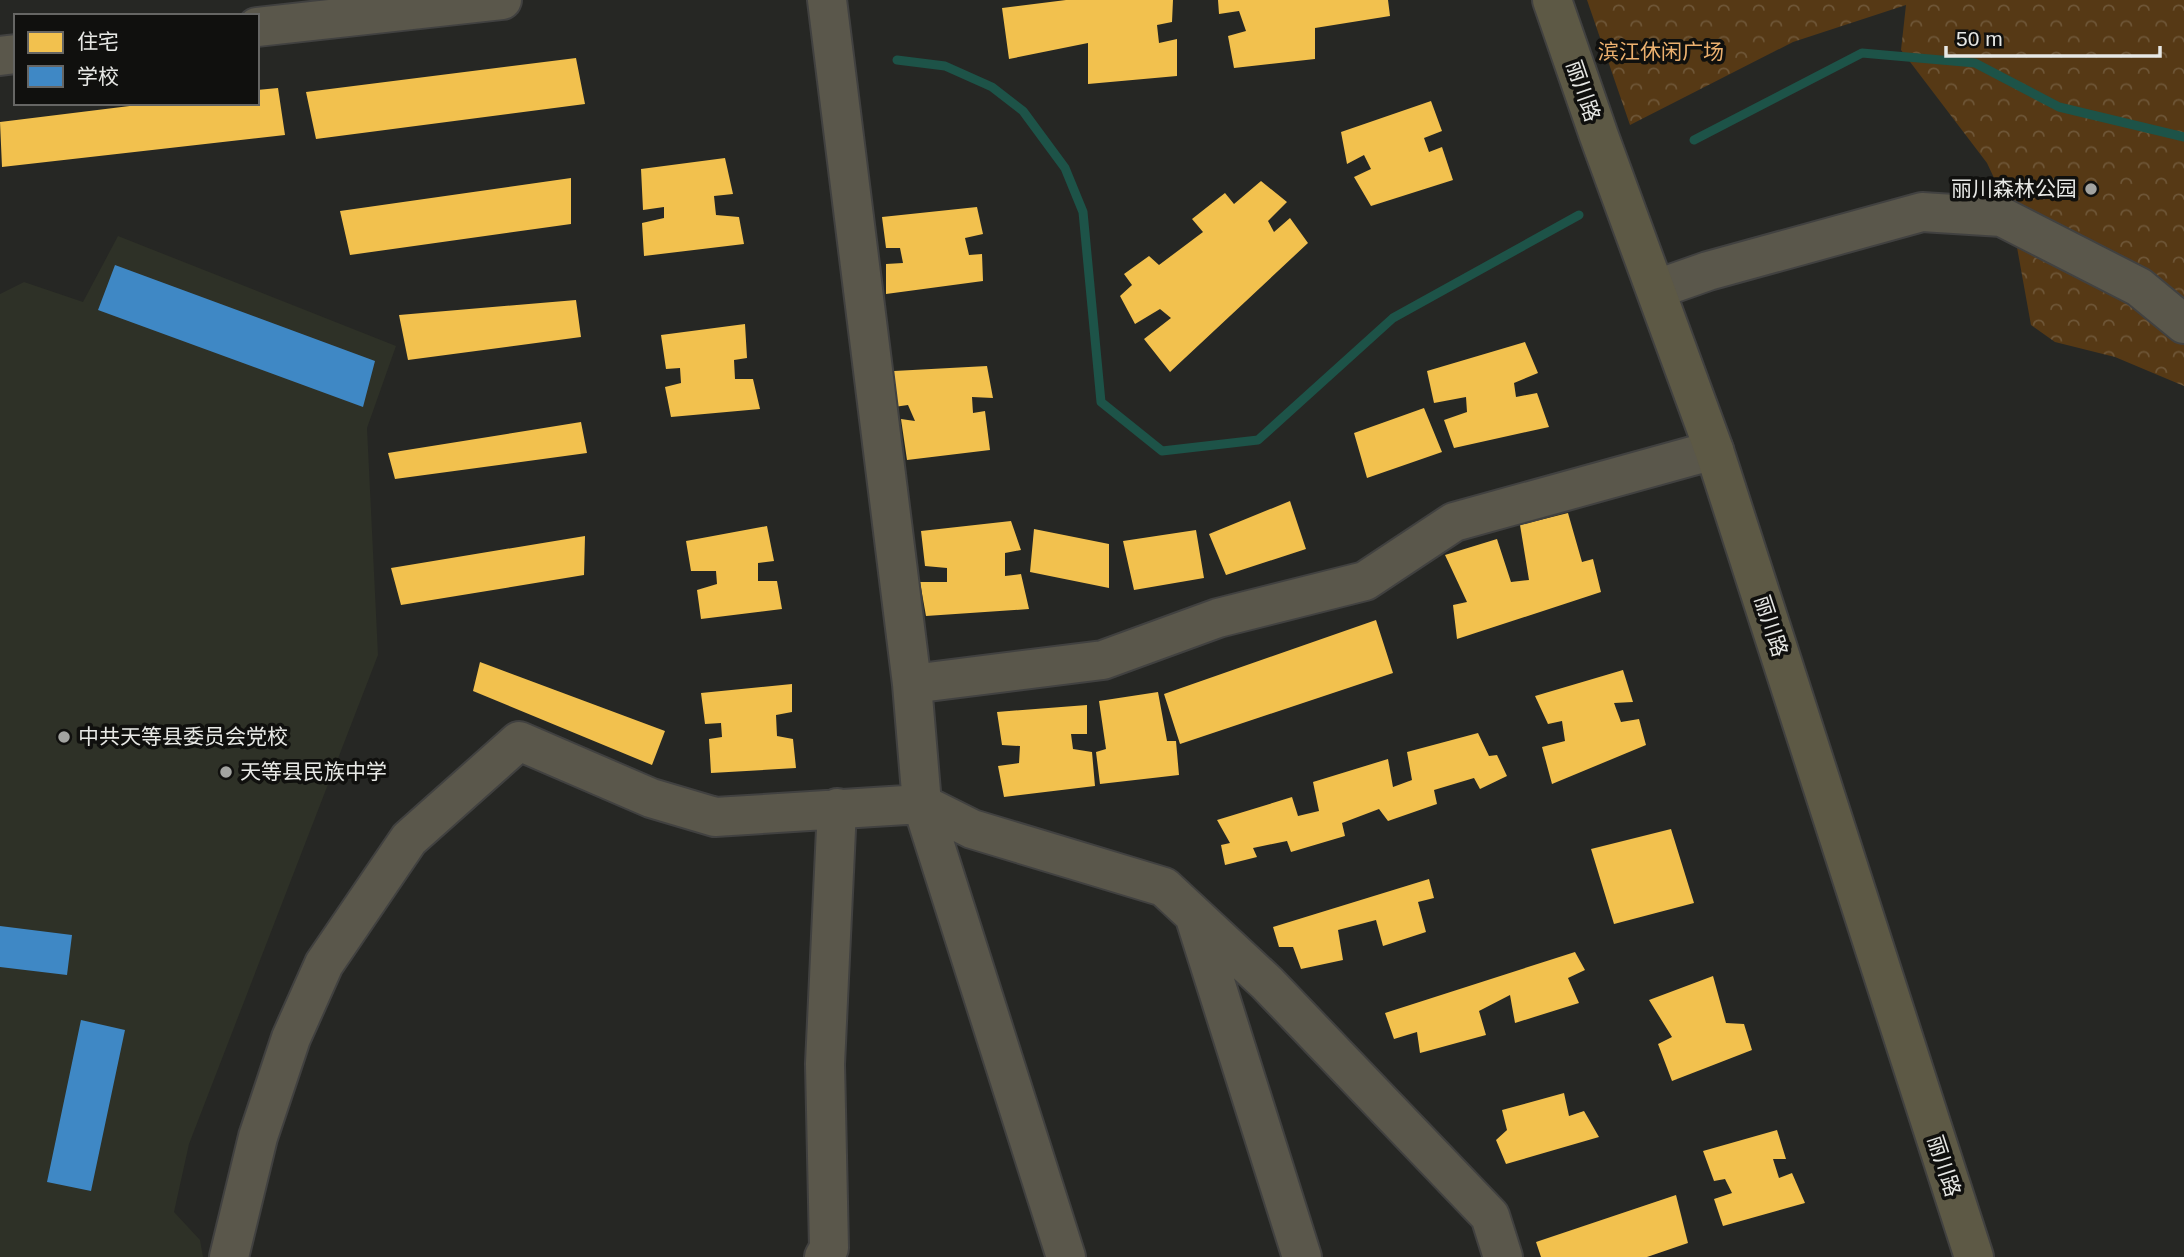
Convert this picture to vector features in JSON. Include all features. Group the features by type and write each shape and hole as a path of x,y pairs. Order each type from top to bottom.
{"main road":[{"name":"丽川路","path":"1552,0 1714,450 1974,1257"}],"street":[{"path":"259,27 502,0"},
{"path":"827,0 912,684 922,804 1066,1257"},
{"path":"1657,289 1708,271 1922,212 2002,216 2139,287 2184,324"},
{"path":"912,684 1103,660 1219,618 1365,580 1454,522 1714,450"},
{"path":"229,1257 258,1137 291,1038 324,964 409,839 519,741 651,798 715,817 922,804 972,829 1164,887 1267,982 1490,1216 1503,1257"},
{"path":"824,1257 829,1248 825,1064 837,808"},
{"path":"1195,916 1302,1257"}],"shaded area":[{"name":"天等县民族中学","path":"118,236 396,346 367,428 378,655 189,1144 174,1212 200,1240 203,1257 0,1257 0,294 24,282 83,302"}],"green space":[{"name":"丽川森林公园","path":"1587,0 2184,0 2184,386 2115,357 2055,342 2031,325 2011,214 1987,163 1901,50 1906,5 1793,42 1630,125"}],"building: 住宅":[{"path":"1066,0 1173,0 1172,22 1157,25 1159,43 1177,39 1177,76 1088,84 1088,43 1009,59 1002,8"},
{"path":"1218,0 1388,0 1390,16 1315,28 1315,59 1234,68 1228,36 1246,31 1239,11 1219,14"},
{"path":"576,58 585,104 316,139 306,92"},
{"path":"278,88 285,135 2,167 0,122 138,105 259,105 259,90"},
{"path":"1431,101 1442,131 1424,138 1429,152 1442,147 1453,180 1371,206 1354,177 1371,169 1364,155 1347,164 1341,132"},
{"path":"725,158 733,194 714,196 716,215 739,217 744,244 644,256 642,223 664,218 664,207 643,210 641,169"},
{"path":"571,178 571,224 350,255 340,211"},
{"path":"1261,181 1287,202 1268,221 1274,232 1290,218 1308,243 1170,372 1144,339 1171,318 1160,309 1135,324 1120,296 1132,285 1124,274 1149,256 1159,265 1203,232 1192,219 1225,193 1234,204"},
{"path":"977,207 983,234 965,238 969,255 982,254 983,281 886,294 886,264 903,263 900,248 886,248 882,217"},
{"path":"576,300 581,337 408,360 399,315"},
{"path":"745,324 747,358 734,360 735,379 753,379 760,409 671,417 665,387 681,383 680,368 666,369 661,335"},
{"path":"1525,342 1538,373 1514,383 1516,397 1537,393 1549,427 1454,448 1444,420 1467,412 1466,397 1434,403 1427,371"},
{"path":"987,366 993,398 972,397 973,413 985,411 990,450 907,460 901,419 915,421 908,405 894,407 894,371"},
{"path":"1424,408 1442,452 1367,478 1354,433"},
{"path":"581,422 587,453 395,479 388,453"},
{"path":"1290,501 1306,549 1226,575 1209,534"},
{"path":"1568,513 1582,562 1593,559 1601,592 1457,639 1453,605 1467,602 1445,555 1497,539 1511,582 1529,580 1520,525"},
{"path":"1011,521 1021,550 1005,553 1005,576 1021,574 1029,609 926,616 920,582 947,582 947,568 925,566 921,531"},
{"path":"767,526 774,561 758,563 758,581 777,581 782,609 701,619 697,590 717,584 716,571 691,571 686,541"},
{"path":"1034,529 1109,544 1109,588 1030,572"},
{"path":"1196,530 1204,578 1134,590 1123,541"},
{"path":"585,536 584,575 401,605 391,568"},
{"path":"1376,620 1393,673 1180,744 1164,694"},
{"path":"480,662 665,731 652,765 473,691"},
{"path":"1623,670 1633,702 1614,703 1621,722 1639,719 1646,745 1552,784 1542,747 1565,741 1562,721 1548,724 1535,696"},
{"path":"792,684 792,712 776,715 777,736 793,739 796,768 711,773 709,739 722,737 721,723 705,724 701,693"},
{"path":"1158,692 1167,741 1176,741 1179,775 1100,784 1096,752 1106,749 1099,701"},
{"path":"1087,705 1087,734 1071,734 1073,749 1092,752 1095,786 1004,797 998,766 1019,763 1020,746 1002,745 997,712"},
{"path":"1478,733 1489,756 1497,755 1507,776 1480,789 1474,778 1434,790 1437,804 1388,821 1379,809 1342,823 1345,836 1291,852 1287,841 1253,848 1257,857 1225,865 1221,845 1230,843 1217,820 1292,797 1298,816 1319,811 1313,782 1388,759 1393,787 1412,780 1407,752"},
{"path":"1671,829 1694,903 1614,924 1591,849"},
{"path":"1429,879 1434,898 1418,902 1426,932 1383,946 1376,920 1338,930 1343,960 1301,969 1293,947 1279,947 1273,927"},
{"path":"1575,952 1585,970 1568,978 1579,1003 1515,1023 1510,995 1479,1011 1486,1035 1420,1053 1417,1032 1394,1039 1385,1013"},
{"path":"1713,976 1726,1023 1744,1024 1752,1050 1672,1081 1658,1044 1672,1037 1649,1000"},
{"path":"1564,1093 1569,1116 1584,1111 1599,1137 1506,1164 1496,1140 1507,1130 1502,1110"},
{"path":"1777,1130 1786,1159 1773,1159 1779,1178 1792,1173 1805,1203 1723,1226 1714,1199 1732,1193 1725,1179 1714,1181 1703,1151"},
{"path":"1676,1195 1688,1243 1647,1257 1541,1257 1536,1242"}],"building: 学校":[{"path":"115,265 375,361 363,407 98,310"},
{"path":"0,926 72,935 67,975 0,967"},
{"path":"81,1020 125,1030 91,1191 47,1182"}],"waterway":[{"path":"1694,140 1862,53 1975,63 2059,107 2184,137"},
{"path":"897,60 945,66 992,87 1023,111 1065,168 1083,212 1101,402 1162,451 1258,440 1393,318 1579,215"}],"place":[{"name":"丽川森林公园","path":"2091,189"},
{"name":"中共天等县委员会党校","path":"64,737"},
{"name":"天等县民族中学","path":"226,772"}],"park label":[{"name":"滨江休闲广场","path":"1661,52"}]}
